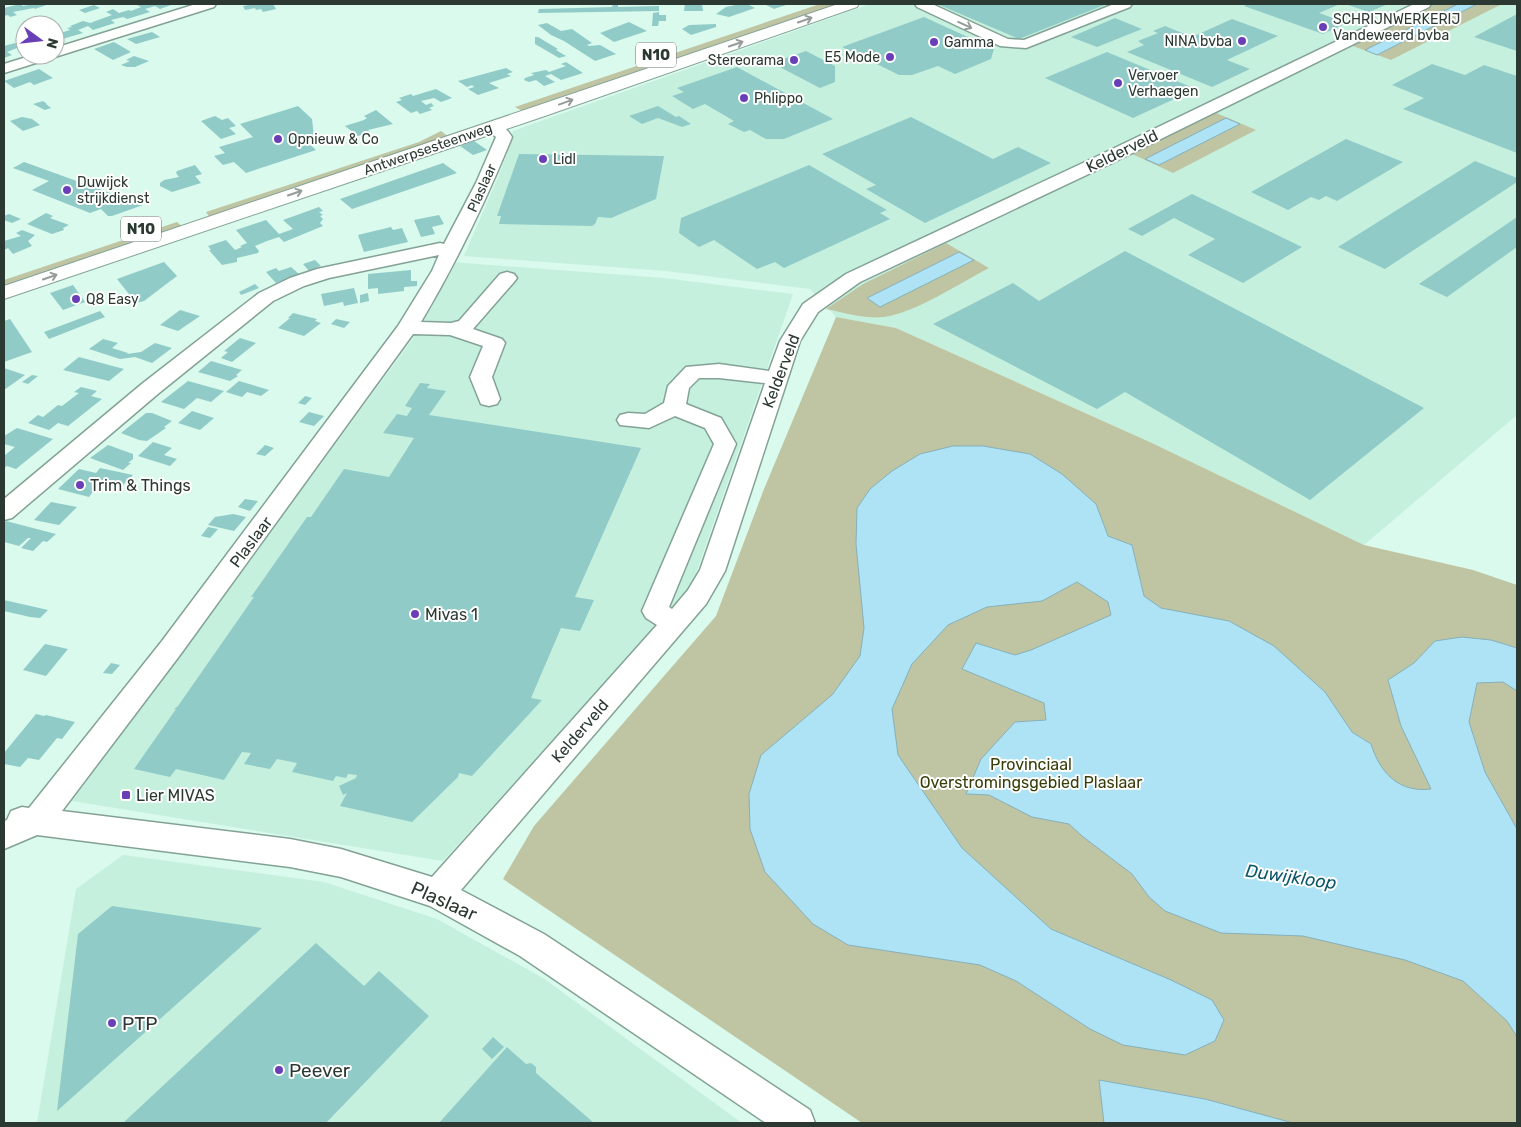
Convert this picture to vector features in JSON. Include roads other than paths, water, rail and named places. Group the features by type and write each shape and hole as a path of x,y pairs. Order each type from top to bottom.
{"main road":[{"name":"N10","path":"670,50 809,4"},
{"name":"Antwerpsesteenweg","path":"4,276 205,216 495,118 520,118 852,4"},
{"name":"Antwerpsesteenweg","path":"4,292 444,126"}],"street":[{"path":"65,50 209,4"},
{"path":"922,4 1005,43 1026,44 1125,4"},
{"name":"Kelderveld","path":"438,894 697,597 712,571 790,341 810,308 853,278 1106,159 1424,4"},
{"path":"1043,22 1062,30"},
{"path":"4,69 17,65"},
{"name":"Plaslaar","path":"4,835 36,822 182,633 407,328 442,271 449,252 465,225 485,183 504,138 495,118"},
{"path":"4,512 151,388 266,297 291,285 324,273 440,248 449,252"},
{"path":"452,329 466,325 507,278"},
{"path":"407,328 452,329 495,342 480,377 489,399"},
{"path":"628,420 649,421 674,407 679,386 693,372 719,371 777,378"},
{"path":"674,407 713,424 725,444 655,611 674,623"},
{"name":"Plaslaar","path":"4,817 290,853 341,863 438,894 532,945 797,1123"}],"water":[{"path":"1458,4 1477,4 1377,55 1365,50"},
{"path":"1226,118 1240,124 1159,165 1145,159"},
{"path":"959,252 974,260 880,307 867,298"},
{"name":"Duwijkloop","path":"953,446 983,446 1030,454 1062,474 1096,504 1108,536 1132,545 1144,596 1161,608 1229,621 1274,646 1325,692 1352,732 1371,744 1380,764 1392,779 1409,788 1431,789 1401,726 1388,680 1414,663 1435,641 1462,637 1491,640 1517,648 1517,691 1503,682 1477,683 1469,722 1485,772 1517,829 1517,1037 1507,1021 1463,981 1405,960 1303,936 1221,933 1165,911 1149,897 1132,874 1069,824 1032,817 989,795 966,794 981,759 1015,722 1046,720 1044,703 962,669 976,643 1015,655 1031,650 1111,615 1108,602 1077,582 1042,601 987,607 948,625 912,664 892,709 898,755 962,848 1051,929 1171,980 1212,1000 1224,1020 1215,1041 1185,1055 1123,1045 1090,1029 1016,981 980,965 848,945 813,924 765,872 750,829 749,794 761,755 832,695 860,656 864,628 856,544 857,508 870,489 892,471 920,454"},
{"path":"1099,1080 1205,1099 1293,1123 1104,1123"}],"place":[{"name":"SCHRIJNWERKERIJ Vandeweerd bvba","path":"1323,27"},
{"name":"NINA bvba","path":"1242,41"},
{"name":"Gamma","path":"934,42"},
{"name":"E5 Mode","path":"890,57"},
{"name":"Stereorama","path":"794,60"},
{"name":"Vervoer Verhaegen","path":"1118,83"},
{"name":"Phlippo","path":"744,98"},
{"name":"Opnieuw & Co","path":"278,139"},
{"name":"Lidl","path":"543,159"},
{"name":"Duwijck strijkdienst","path":"67,190"},
{"name":"Q8 Easy","path":"76,299"},
{"name":"Trim & Things","path":"80,485"},
{"name":"Mivas 1","path":"415,614"},
{"name":"Lier MIVAS","path":"126,795"},
{"name":"PTP","path":"112,1023"},
{"name":"Peever","path":"279,1070"}],"park label":[{"name":"Provinciaal Overstromingsgebied Plaslaar","path":"1031,773"}]}
